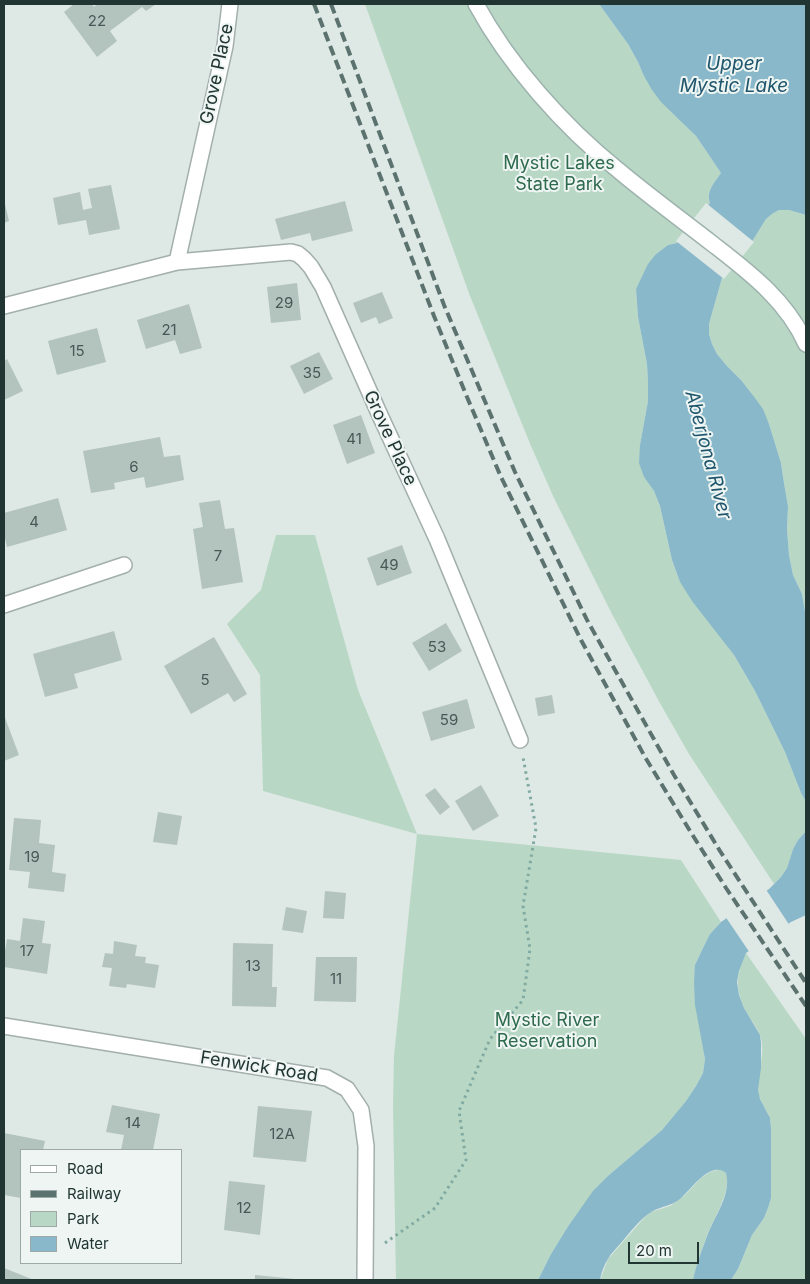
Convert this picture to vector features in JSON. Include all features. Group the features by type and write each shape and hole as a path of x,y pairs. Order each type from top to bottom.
{"street":[{"name":"Grove Place","path":"177,262 225,46 230,4"},
{"path":"476,4 505,49 554,110 594,150 738,264 778,300 796,324 806,344"},
{"name":"Grove Place","path":"4,306 177,262 290,252 298,254 311,267 323,287 437,539 520,740"},
{"path":"4,606 124,565"},
{"name":"Fenwick Road","path":"4,1026 327,1078 347,1089 361,1110 366,1146 365,1280"}],"path":[{"path":"364,1258 435,1208 466,1160 459,1111 490,1040 523,1000 530,949 524,906 536,828 520,740"}],"green space":[{"name":"Mystic Lakes State Park","path":"365,4 599,4 628,44 643,74 696,136 721,173 710,191 710,203 677,243 668,245 656,254 636,289 638,317 647,364 648,382 648,401 640,445 644,477 654,491 660,506 672,560 680,582 734,655 755,691 785,752 806,802 806,831 793,849 787,868 774,884 689,754 661,705 613,616 554,498 470,296"},
{"path":"779,210 789,210 806,215 806,617 802,594 793,575 789,555 788,506 781,463 769,424 752,394 717,354 709,334 709,324 722,278 753,240 766,219"},
{"path":"276,535 315,535 358,690 417,834 263,791 260,675 227,624 261,590"},
{"name":"Mystic River Reservation","path":"417,834 681,860 721,922 710,934 695,965 705,1059 703,1073 686,1101 662,1130 609,1175 567,1228 538,1280 396,1280 394,1056"},
{"path":"746,953 806,1039 806,1280 731,1280 738,1269 752,1235 764,1218 771,1197 771,1122 759,1097 758,1089 762,1041 759,1032 744,1007 738,984 742,961"},
{"path":"724,1171 728,1181 721,1205 697,1263 693,1280 600,1280 608,1259 644,1218 651,1212 670,1206 685,1195 701,1178 710,1172"}],"water":[{"path":"599,4 806,4 806,215 789,210 779,210 766,219 753,240 722,278 709,324 709,334 717,354 741,380 763,409 781,463 788,506 789,555 793,575 802,594 806,617 806,802 785,752 755,691 734,655 692,601 680,582 672,560 660,506 654,491 644,477 639,463 640,445 648,401 648,382 647,364 638,317 636,289 648,264 656,254 668,245 677,243 710,203 710,191 721,173 696,136 661,102 652,90 628,44"},
{"path":"806,831 806,915 791,922 746,953 737,982 744,1008 760,1035 761,1068 758,1090 760,1099 770,1118 771,1128 771,1198 764,1218 752,1235 738,1269 731,1280 693,1280 707,1236 727,1189 726,1173 714,1170 701,1178 677,1201 653,1211 639,1222 609,1257 600,1280 538,1280 567,1228 593,1191 662,1130 696,1086 703,1073 705,1059 695,1005 695,965 710,934 721,922 769,889 781,877 787,868 793,849"}],"pier":[{"path":"706,203 754,242 724,279 676,241"},
{"path":"765,888 790,926 750,953 725,916"}],"building":[{"path":"74,4 92,4 94,7 97,4 156,4 146,11 142,7 110,31 117,41 97,57 64,12"},
{"path":"111,185 120,229 89,235 86,220 58,225 53,198 80,192 83,210 92,208 88,189"},
{"path":"4,200 9,221 4,223"},
{"path":"345,201 353,231 312,241 310,233 281,240 275,219"},
{"path":"297,283 301,320 271,323 267,287"},
{"path":"382,292 393,318 379,324 376,317 361,323 353,303"},
{"path":"189,304 202,348 180,354 175,340 146,349 137,320"},
{"path":"97,328 106,362 57,375 48,341"},
{"path":"319,352 333,379 304,394 290,366"},
{"path":"7,359 23,391 4,400 4,361"},
{"path":"361,415 375,453 347,464 333,425"},
{"path":"160,437 164,457 180,455 184,480 146,488 144,477 114,483 115,489 91,493 83,451"},
{"path":"58,498 67,530 7,547 4,534 4,513"},
{"path":"220,500 225,529 234,528 243,582 202,589 193,529 203,527 199,503"},
{"path":"402,545 412,573 377,586 367,558"},
{"path":"446,623 462,651 429,671 412,643"},
{"path":"114,631 122,660 74,674 78,688 45,697 33,654"},
{"path":"214,637 247,694 234,702 228,693 191,714 164,666"},
{"path":"552,695 555,713 538,716 535,698"},
{"path":"467,699 475,728 431,741 422,712"},
{"path":"4,715 19,755 4,761"},
{"path":"481,785 499,816 473,831 455,801"},
{"path":"435,788 450,807 440,815 425,795"},
{"path":"158,812 182,816 177,845 153,842"},
{"path":"14,818 41,820 39,843 55,845 52,872 66,874 64,892 28,888 30,872 9,870"},
{"path":"325,891 346,893 344,919 323,918"},
{"path":"286,907 307,911 303,933 282,930"},
{"path":"23,918 45,921 42,943 51,944 47,974 4,967 7,939 20,941"},
{"path":"114,941 137,945 135,956 146,957 145,963 159,965 155,988 127,984 126,988 109,986 112,968 102,967 105,953 113,954"},
{"path":"233,943 273,944 272,987 277,987 276,1007 232,1006"},
{"path":"316,957 357,957 356,1002 314,1001"},
{"path":"112,1105 160,1114 153,1149 121,1149 124,1135 106,1132"},
{"path":"258,1106 312,1111 306,1162 253,1157"},
{"path":"4,1133 45,1141 43,1149 20,1149 20,1198 4,1195"},
{"path":"229,1181 265,1185 260,1235 224,1230"},
{"path":"4,1268 34,1280 4,1280"},
{"path":"255,1275 295,1279 295,1280 255,1280"}],"railway":[{"path":"314,4 467,397 501,477 581,640 645,757 690,831 806,1006"},
{"path":"331,4 444,305 515,472 587,620 674,775 720,851 806,983"}],"water label":[{"name":"Upper Mystic Lake","path":"734,75"},
{"name":"Aberjona River","path":"708,455"}]}
